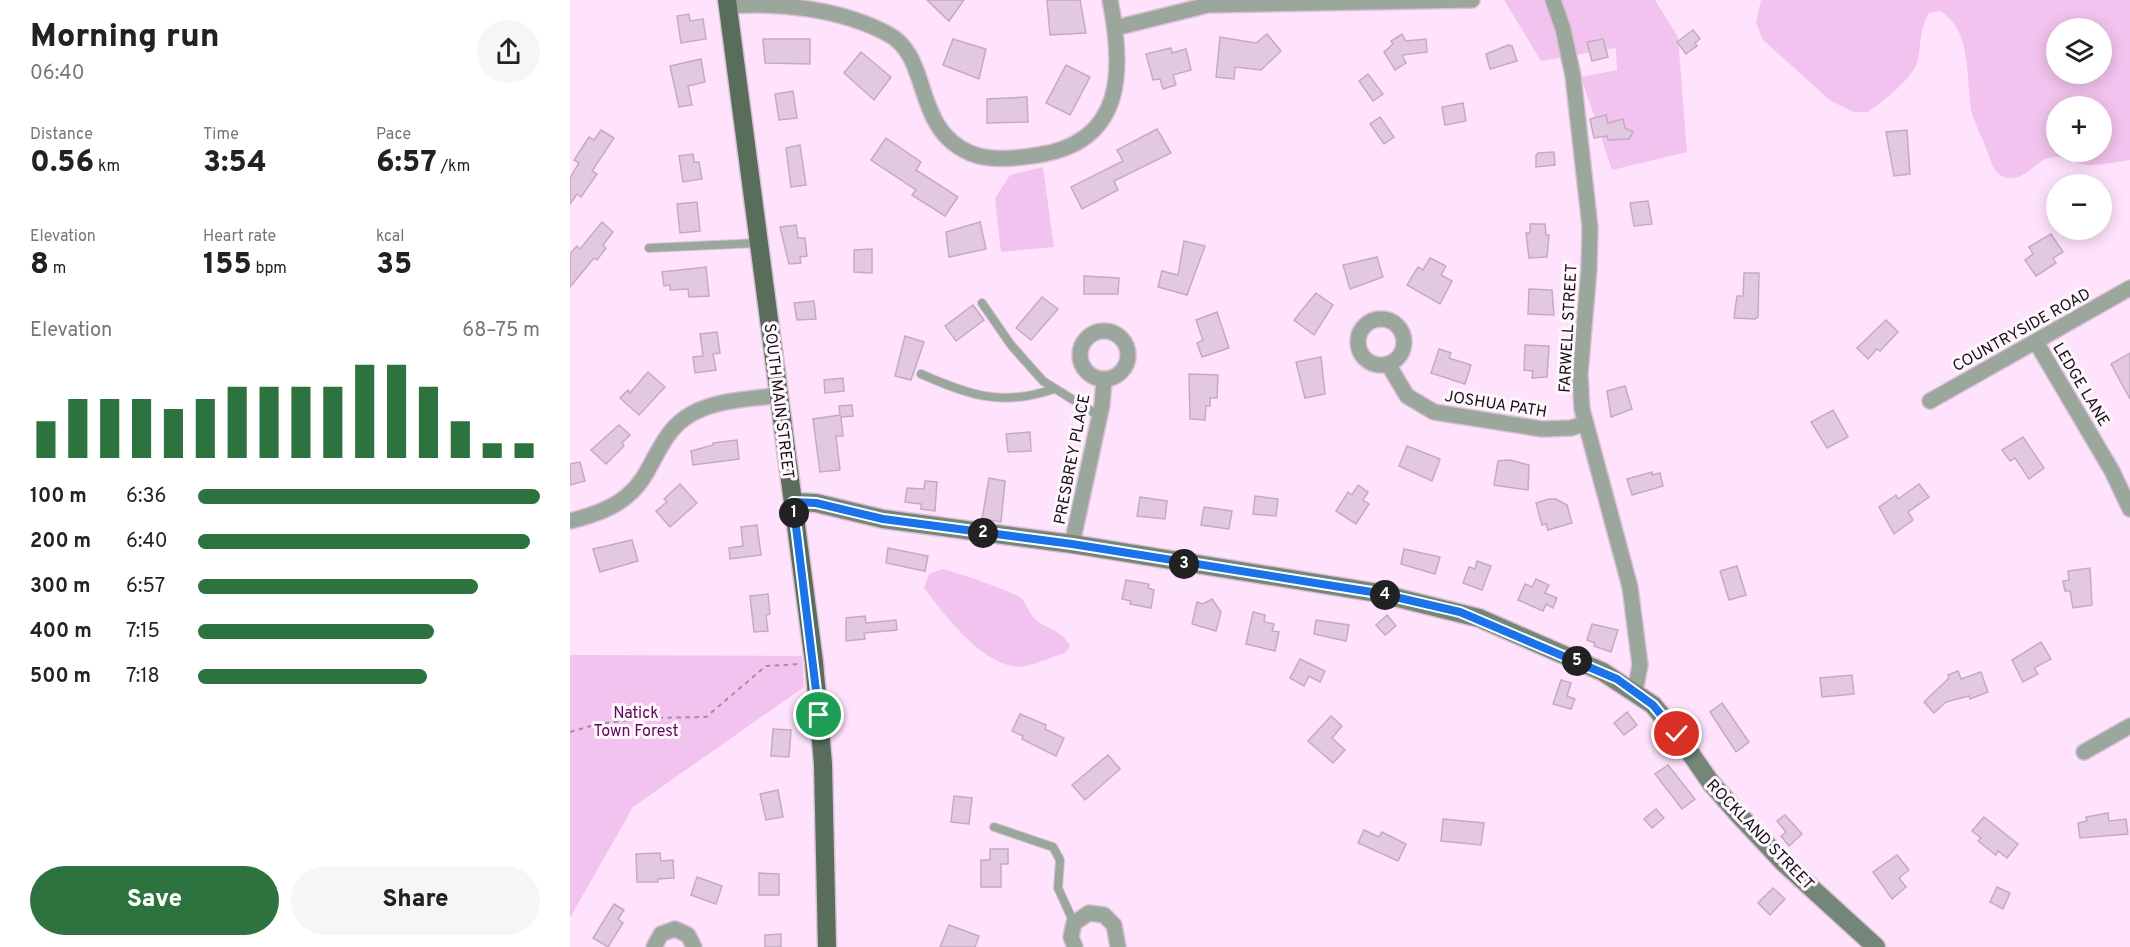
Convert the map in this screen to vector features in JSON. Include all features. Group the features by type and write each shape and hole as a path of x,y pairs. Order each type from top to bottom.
{"main road":[{"name":"SOUTH MAIN STREET","path":"728,3 814,662 823,764 827,947"}],"street":[{"path":"728,3 785,5 862,22 890,35 907,53 919,76 927,108 937,126 953,142 971,153 994,158 1049,154 1072,147 1091,135 1108,114 1117,76 1115,28 1110,0"},
{"path":"1115,28 1208,5 1472,0"},
{"name":"FARWELL STREET","path":"1552,0 1563,29 1573,76 1589,216 1589,269 1580,374 1584,424 1621,547 1630,587 1640,665 1635,691"},
{"name":"COUNTRYSIDE ROAD","path":"1930,401 2130,288"},
{"name":"LEDGE LANE","path":"2036,342 2112,471 2130,508"},
{"name":"JOSHUA PATH","path":"1388,364 1407,396 1434,412 1542,429 1570,428 1584,424"},
{"name":"PRESBREY PLACE","path":"1072,544 1099,416 1104,380"},
{"path":"570,521 611,509 633,493 667,435 686,417 710,406 779,395"},
{"name":"ROCKLAND STREET","path":"793,502 816,503 883,519 1072,544 1378,593 1460,612 1603,672 1635,691 1665,718 1711,783 1771,849 1876,947"},
{"path":"2084,752 2130,726"},
{"path":"1076,947 1071,937 1074,923 1089,914 1104,915 1114,925 1118,947"},
{"path":"654,947 661,934 675,929 688,935 694,947"}],"lane":[{"path":"649,248 759,243"},
{"path":"982,303 1011,345 1054,389 1099,416"},
{"path":"921,375 975,396 1017,398 1054,389"},
{"path":"994,827 1053,847 1060,860 1058,888 1074,923"}],"path":[{"path":"570,732 598,724 645,718 706,717 766,666 801,664"}],"green space":[{"path":"1504,0 1655,0 1678,37 1687,152 1612,170 1581,77 1617,70 1616,48 1541,61"},
{"path":"1761,0 2130,0 2130,160 2089,165 2076,162 2112,162 2112,96 2046,96 2046,159 2017,177 2004,177 1997,173 1973,117 1966,59 1959,32 1951,20 1940,11 1929,13 1914,69 1896,90 1868,112 1853,112 1831,101 1763,40 1756,22"},
{"path":"1043,167 1054,247 1001,252 995,198 1010,175"},
{"path":"942,569 983,582 1021,598 1034,619 1060,634 1070,646 1065,653 1026,666 1011,666 982,652 943,613 924,588 929,574"},
{"name":"Natick Town Forest","path":"570,655 802,656 804,687 633,807 570,918"}],"building":[{"path":"927,0 964,0 949,21"},
{"path":"1047,0 1080,0 1086,33 1050,35"},
{"path":"689,14 690,21 703,19 706,39 681,43 677,16"},
{"path":"1693,30 1700,39 1695,43 1697,46 1686,54 1677,42"},
{"path":"1267,34 1281,51 1261,70 1235,67 1234,79 1216,77 1220,37 1256,43"},
{"path":"1402,34 1406,41 1426,39 1427,52 1402,55 1406,63 1395,70 1384,52 1393,44 1391,41"},
{"path":"763,39 810,39 810,64 765,63"},
{"path":"953,39 986,49 979,79 943,65"},
{"path":"1603,39 1608,57 1592,61 1587,42"},
{"path":"1508,45 1512,46 1517,61 1490,69 1486,54"},
{"path":"1171,48 1172,53 1186,49 1191,70 1173,75 1176,85 1163,89 1160,79 1153,80 1146,54"},
{"path":"861,52 891,77 874,100 844,73"},
{"path":"701,59 705,82 688,86 692,105 679,107 670,66"},
{"path":"1066,65 1090,77 1070,115 1046,103"},
{"path":"1368,74 1383,94 1373,101 1359,81"},
{"path":"793,91 797,118 779,120 775,94"},
{"path":"1027,97 1028,122 987,123 987,99"},
{"path":"1463,103 1466,121 1445,125 1442,107"},
{"path":"1606,115 1608,123 1623,119 1625,128 1633,132 1629,139 1608,140 1607,136 1594,138 1590,119"},
{"path":"1380,117 1394,137 1384,144 1370,124"},
{"path":"1157,129 1171,153 1114,181 1118,190 1082,209 1071,187 1123,161 1117,150"},
{"path":"601,130 614,138 592,171 597,174 581,197 577,194 570,204 570,178 579,163 574,160 589,137 594,140"},
{"path":"1907,130 1910,174 1894,176 1886,132"},
{"path":"886,138 921,162 916,170 958,197 945,216 912,195 916,190 871,160"},
{"path":"800,145 806,185 791,187 786,148"},
{"path":"1554,152 1555,165 1536,167 1538,153"},
{"path":"693,154 694,162 699,162 702,179 683,182 679,156"},
{"path":"1648,201 1652,224 1634,226 1630,203"},
{"path":"697,202 700,231 680,233 677,204"},
{"path":"602,222 613,232 603,245 606,248 597,260 594,258 570,287 570,254 577,246 580,249"},
{"path":"980,222 986,249 949,257 946,232"},
{"path":"1530,224 1545,224 1546,235 1549,235 1547,257 1529,258 1526,233 1530,233"},
{"path":"796,225 798,238 805,238 807,256 800,257 801,263 789,264 780,227"},
{"path":"2046,237 2046,240 2055,240 2063,252 2053,258 2056,263 2036,276 2025,260 2033,254 2029,247"},
{"path":"1184,241 1205,246 1187,295 1158,287 1162,271 1178,275"},
{"path":"872,249 872,273 854,272 854,250"},
{"path":"1377,257 1383,277 1350,289 1343,265"},
{"path":"1430,258 1446,266 1441,275 1452,281 1440,304 1407,285 1418,267 1423,270"},
{"path":"706,267 709,296 689,297 688,289 670,290 670,285 664,286 662,272"},
{"path":"1744,273 1759,273 1758,317 1755,319 1734,318 1737,296 1743,296"},
{"path":"1084,276 1119,278 1118,294 1084,294"},
{"path":"1529,289 1552,290 1554,315 1528,314"},
{"path":"1316,293 1333,305 1314,335 1294,320"},
{"path":"1042,297 1058,309 1031,340 1016,328"},
{"path":"814,301 816,319 797,320 794,303"},
{"path":"973,305 984,320 956,341 945,326"},
{"path":"1217,312 1229,348 1202,357 1197,343 1203,340 1196,320"},
{"path":"1886,320 1898,332 1880,351 1877,349 1868,359 1857,348"},
{"path":"717,332 720,353 713,354 716,370 695,373 693,357 703,356 700,334"},
{"path":"905,336 924,342 911,380 895,376"},
{"path":"1525,345 1549,346 1547,377 1532,378 1533,371 1524,370"},
{"path":"1439,349 1451,353 1449,358 1471,365 1465,384 1431,373"},
{"path":"2130,353 2130,399 2111,364"},
{"path":"1321,357 1325,394 1305,398 1296,362"},
{"path":"648,372 665,387 639,415 620,398 628,390 630,393"},
{"path":"1189,374 1218,375 1217,398 1210,398 1210,406 1206,406 1205,420 1190,419"},
{"path":"843,378 844,391 825,393 824,380"},
{"path":"1625,386 1632,409 1611,417 1607,391"},
{"path":"852,405 853,416 841,417 843,436 836,436 840,470 820,472 813,419 840,415 839,406"},
{"path":"1833,410 1848,437 1827,448 1811,422"},
{"path":"619,425 630,435 622,443 624,446 606,464 591,450"},
{"path":"1030,432 1031,451 1008,452 1006,434"},
{"path":"2023,437 2044,468 2029,479 2015,458 2010,461 2002,450"},
{"path":"737,440 739,459 693,465 691,451 713,445 713,443"},
{"path":"1407,446 1440,459 1432,481 1399,466"},
{"path":"1510,460 1529,465 1528,490 1494,485 1498,461"},
{"path":"580,462 585,481 570,485 570,464"},
{"path":"1652,472 1652,475 1660,473 1663,486 1632,495 1627,479"},
{"path":"989,478 1005,481 1001,522 982,519"},
{"path":"925,481 937,482 935,511 921,509 921,504 905,502 907,488 924,489"},
{"path":"680,484 697,503 670,527 656,511 667,502 664,499"},
{"path":"1919,484 1929,497 1908,512 1913,520 1894,534 1879,507 1896,495 1898,499"},
{"path":"1358,485 1368,492 1363,500 1369,504 1356,524 1336,511 1348,492 1352,495"},
{"path":"1255,496 1278,499 1276,516 1253,514"},
{"path":"1140,497 1167,501 1165,519 1137,516"},
{"path":"1556,499 1567,505 1572,523 1548,530 1546,524 1542,525 1536,503"},
{"path":"1204,507 1232,511 1229,529 1201,525"},
{"path":"757,525 761,555 730,559 729,548 743,546 741,527"},
{"path":"632,540 638,561 600,572 593,549"},
{"path":"888,548 928,556 925,571 886,563"},
{"path":"1404,549 1440,557 1435,574 1401,564"},
{"path":"1477,561 1491,566 1482,590 1463,583 1469,567 1475,569"},
{"path":"1737,566 1746,595 1729,600 1720,571"},
{"path":"2090,568 2092,605 2073,608 2070,591 2065,591 2063,581 2069,580 2068,571"},
{"path":"1536,579 1549,585 1545,593 1557,598 1553,608 1546,604 1543,611 1518,600 1525,584 1532,587"},
{"path":"1126,580 1149,584 1148,588 1154,590 1151,608 1130,604 1131,601 1122,599"},
{"path":"768,594 770,614 766,615 768,631 754,632 750,596"},
{"path":"1212,599 1221,612 1216,631 1192,624 1197,602 1203,604"},
{"path":"1253,612 1265,615 1264,622 1274,624 1272,631 1279,632 1275,651 1246,644"},
{"path":"1387,615 1396,626 1385,635 1376,625"},
{"path":"865,616 866,623 896,620 897,630 864,633 865,639 846,641 846,618"},
{"path":"1316,620 1349,625 1346,641 1314,634"},
{"path":"1592,624 1618,630 1611,652 1594,646 1595,643 1587,640"},
{"path":"2041,642 2051,659 2034,668 2038,674 2023,682 2012,660"},
{"path":"1300,659 1325,671 1320,682 1309,676 1304,686 1290,678"},
{"path":"1958,671 1961,679 1981,672 1988,692 1970,699 1969,696 1946,702 1934,713 1924,702 1949,678 1948,675"},
{"path":"1852,675 1854,694 1822,697 1820,678"},
{"path":"1561,680 1571,683 1567,696 1575,699 1571,709 1553,704"},
{"path":"1722,703 1749,742 1736,752 1710,712"},
{"path":"1627,712 1637,725 1624,735 1614,723"},
{"path":"1020,714 1046,725 1045,729 1064,738 1056,756 1022,739 1023,736 1012,731"},
{"path":"1331,716 1342,726 1332,738 1345,750 1333,763 1308,741"},
{"path":"773,729 791,730 789,757 771,756"},
{"path":"1108,755 1120,769 1085,800 1072,785"},
{"path":"1668,765 1695,799 1682,809 1655,774"},
{"path":"778,790 783,817 766,820 760,794"},
{"path":"954,796 972,798 969,824 951,822"},
{"path":"1656,809 1664,818 1652,828 1644,819"},
{"path":"2108,813 2109,821 2126,819 2128,834 2080,838 2078,823 2087,821 2086,817"},
{"path":"1785,815 1802,834 1789,846 1781,836 1786,832 1777,821"},
{"path":"1984,817 2018,844 2007,858 1998,851 1996,855 1978,841 1981,838 1972,831"},
{"path":"1443,819 1484,823 1481,845 1441,841"},
{"path":"1364,830 1379,837 1382,832 1406,844 1398,861 1358,843"},
{"path":"990,849 1008,849 1008,864 1001,864 1001,887 981,887 981,860 990,860"},
{"path":"660,853 661,861 673,860 674,878 658,879 658,882 637,882 636,854"},
{"path":"1897,855 1909,870 1899,878 1906,887 1892,899 1873,872"},
{"path":"759,873 779,874 779,895 759,895"},
{"path":"697,877 722,886 716,904 691,895"},
{"path":"1997,887 2010,893 2003,909 1990,902"},
{"path":"1773,888 1785,899 1770,915 1758,903"},
{"path":"614,904 624,910 618,919 623,923 608,947 593,938"},
{"path":"949,925 979,936 975,947 940,947"},
{"path":"781,934 781,947 765,947 765,935"}],"route":[{"path":"819,715 793,502 816,503 883,519 1072,544 1153,559 1378,593 1460,612 1498,626 1617,679 1653,705 1677,734"}]}
